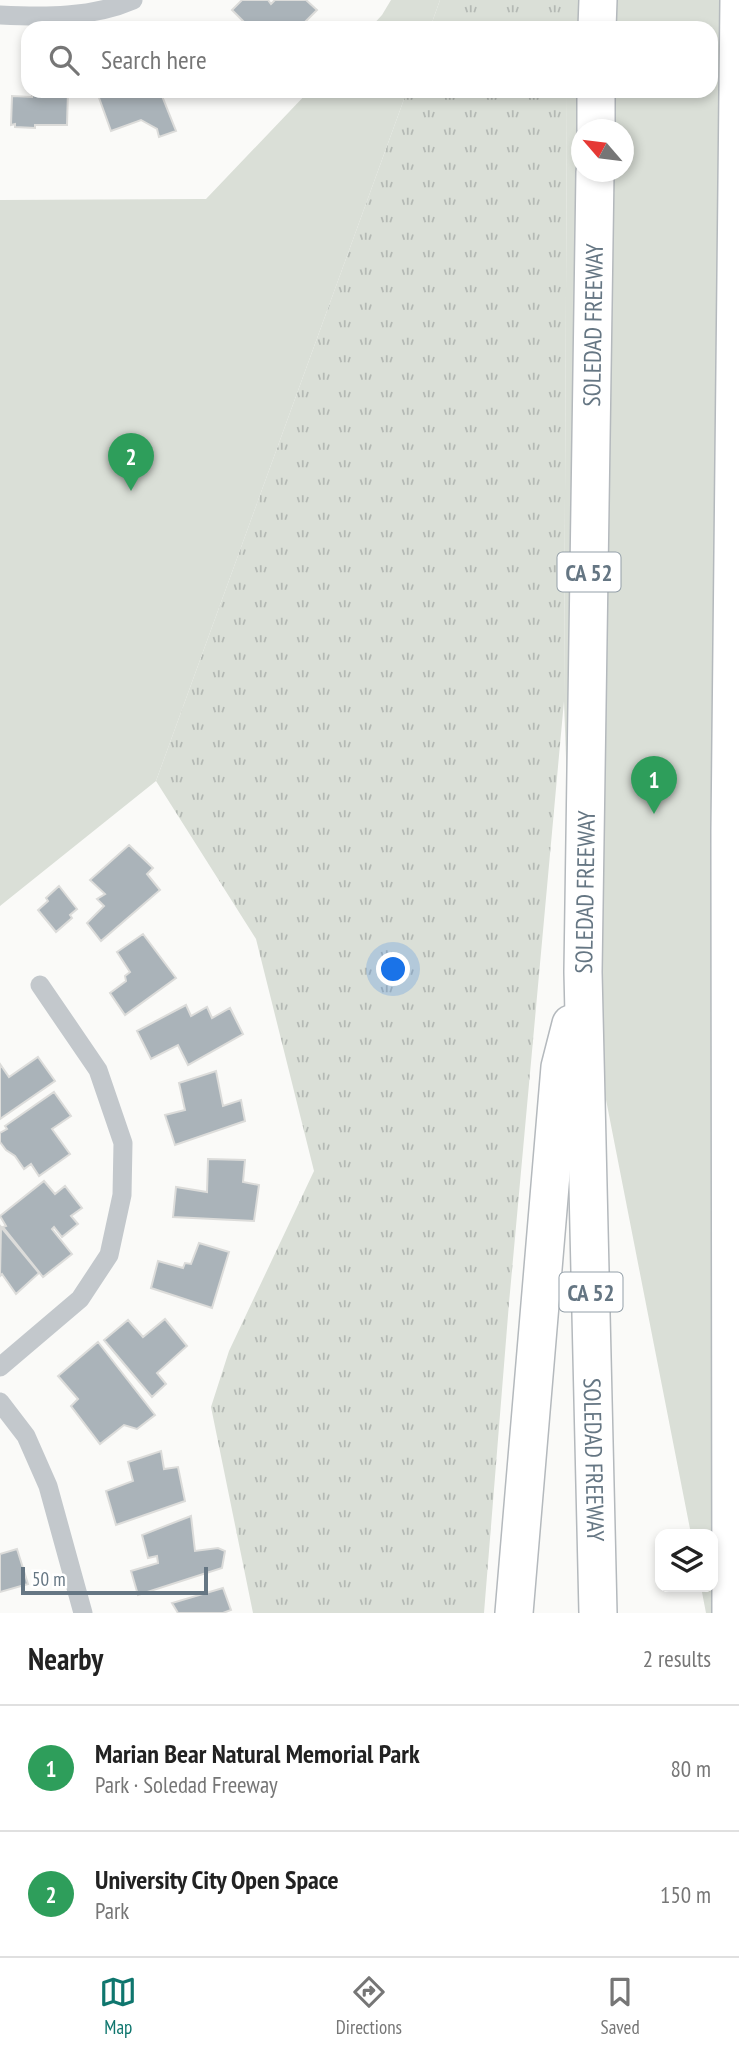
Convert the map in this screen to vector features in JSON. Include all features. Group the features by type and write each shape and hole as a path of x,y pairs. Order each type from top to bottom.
{"highway":[{"path":"597,21 598,0"},
{"path":"730,1613 730,831 739,0"},
{"path":"596,98 596,119"},
{"name":"SOLEDAD FREEWAY","path":"595,182 583,972 598,1613"},
{"path":"730,831 739,924"},
{"path":"514,1613 560,1067 583,972"}],"street":[{"path":"0,15 54,17 121,5 133,0"},
{"path":"0,1367 80,1299 109,1255 122,1195 123,1143 98,1070 40,985"},
{"path":"0,1402 26,1436 48,1486 83,1613"}],"green space":[{"path":"391,0 440,0 432,21 376,21"},
{"path":"440,0 568,0 568,21 432,21"},
{"path":"568,0 739,0 739,1613 706,1613 702,1592 718,1592 718,1529 690,1529 572,926 564,701 567,98 718,98 718,21 568,21"},
{"path":"302,98 404,98 156,781 0,906 0,200 206,199"},
{"path":"404,98 567,98 564,701 509,1303 484,1613 253,1613 211,1407 229,1351 314,1171 256,939 156,781"}],"building":[{"path":"242,0 268,0 271,4 275,0 306,0 317,10 306,21 243,21 232,10"},
{"path":"12,96 68,98 67,125 35,125 35,128 11,125"},
{"path":"99,98 163,98 176,131 159,137 157,129 141,120 111,131"},
{"path":"129,845 153,868 147,874 160,890 101,941 87,923 104,906 97,899 105,894 90,880"},
{"path":"59,886 77,909 70,915 72,918 56,932 38,910"},
{"path":"143,934 176,978 125,1015 110,993 126,981 125,976 130,972 117,952"},
{"path":"186,1005 191,1016 207,1007 212,1018 230,1008 243,1034 188,1065 178,1045 151,1059 137,1031"},
{"path":"38,1057 55,1081 0,1119 0,1064 9,1077"},
{"path":"216,1071 223,1106 241,1100 245,1121 175,1145 165,1115 185,1110 179,1083"},
{"path":"54,1092 71,1116 52,1129 70,1154 39,1176 31,1164 24,1169 15,1156 6,1150 0,1142 0,1133 7,1129 5,1126"},
{"path":"208,1159 245,1160 243,1182 259,1185 254,1221 173,1217 176,1187 207,1192"},
{"path":"44,1181 55,1194 65,1186 82,1208 71,1216 78,1224 62,1237 54,1227 52,1229 72,1254 43,1277 3,1227 6,1226 0,1216"},
{"path":"1,1227 39,1273 16,1294 2,1274 0,1276"},
{"path":"199,1243 229,1252 212,1308 151,1288 158,1261 183,1268 185,1263 191,1264"},
{"path":"165,1319 187,1346 157,1373 166,1384 152,1397 104,1340 128,1320 143,1337"},
{"path":"98,1342 155,1415 137,1429 124,1425 100,1444 71,1406 78,1399 58,1376"},
{"path":"161,1451 164,1469 178,1467 185,1501 116,1525 106,1491 133,1481 128,1462"},
{"path":"191,1516 195,1551 218,1548 225,1551 222,1568 138,1595 131,1571 158,1563 157,1556 148,1558 142,1535"},
{"path":"17,1549 28,1584 0,1592 0,1554"},
{"path":"223,1588 231,1610 223,1613 178,1613 172,1603"}],"place":[{"name":"University City Open Space","path":"131,491"},
{"name":"Marian Bear Natural Memorial Park","path":"654,814"}]}
